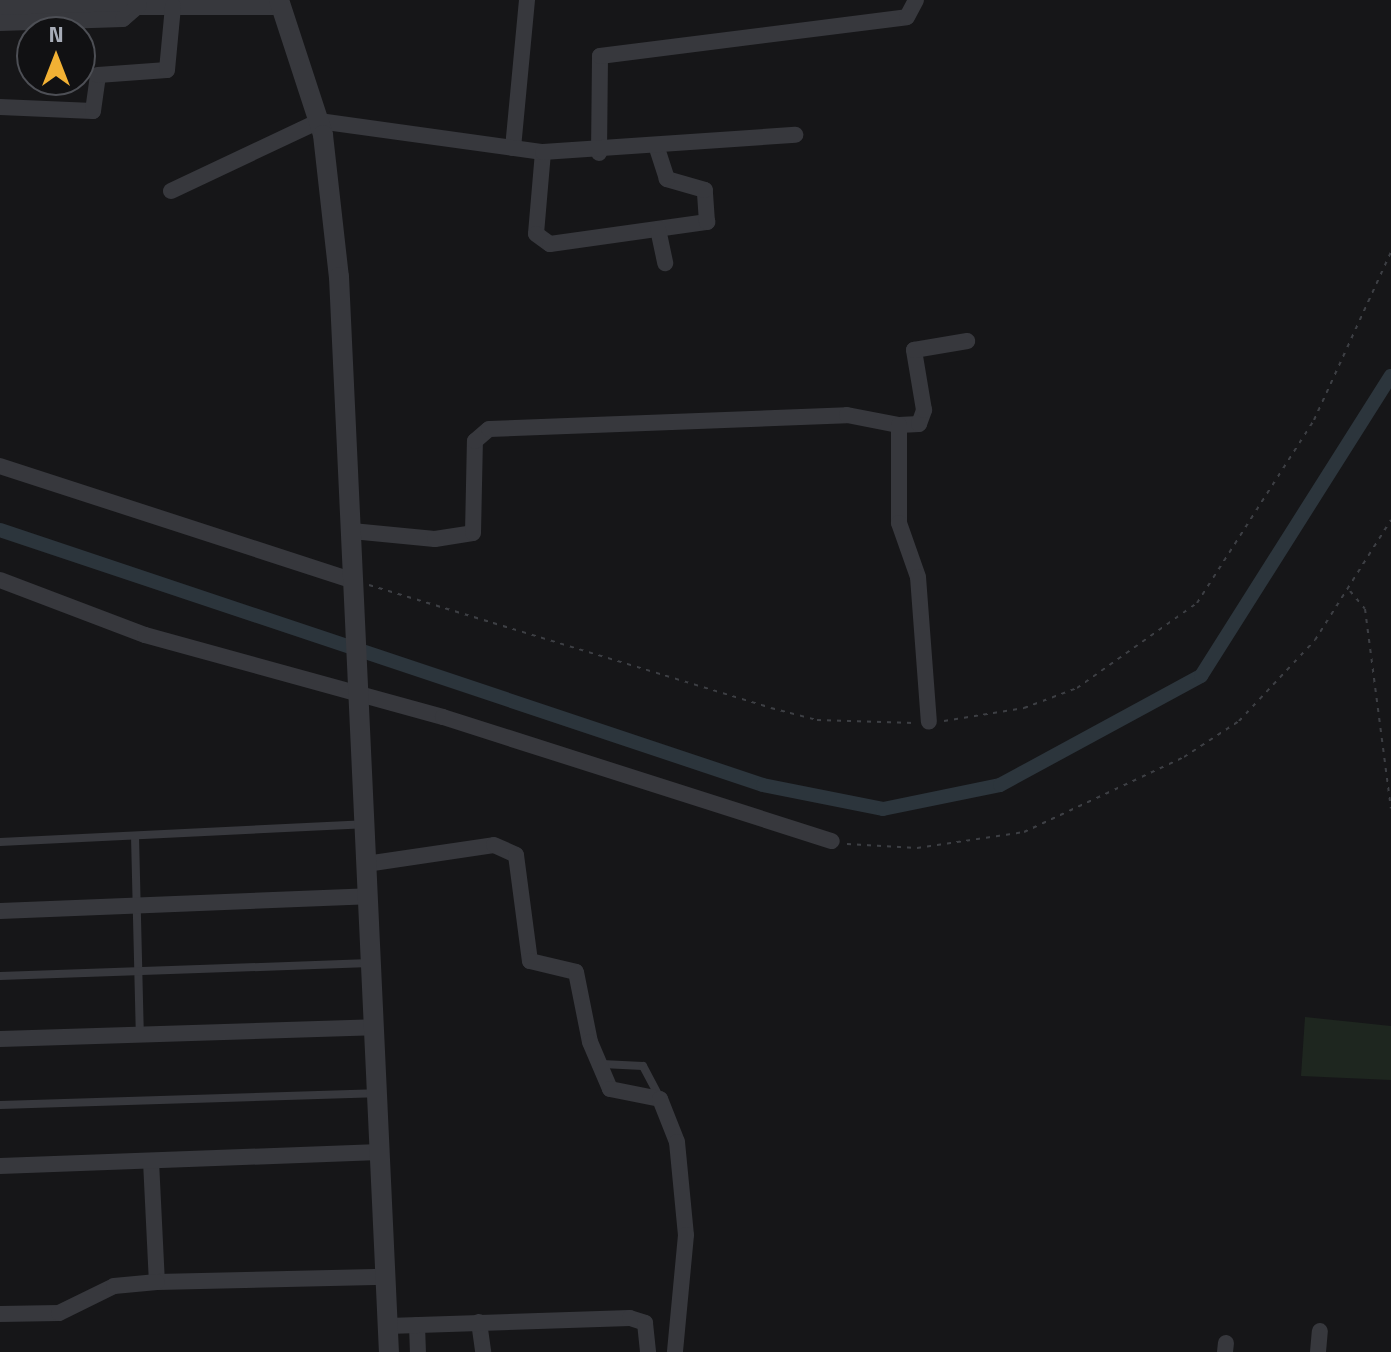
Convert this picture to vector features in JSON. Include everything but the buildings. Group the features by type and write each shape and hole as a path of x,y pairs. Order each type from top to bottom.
{"street":[{"path":"513,148 527,0"},
{"path":"599,153 600,56 907,17 916,0"},
{"path":"0,7 281,4 319,121 339,277 389,1352"},
{"path":"0,23 123,19 139,5"},
{"path":"0,107 93,111 98,75 167,70 173,6"},
{"path":"171,191 319,121 543,152 599,153 795,135"},
{"path":"543,152 541,243 658,229 712,216 705,190 667,179 656,146"},
{"path":"658,229 665,263"},
{"path":"352,531 435,539 473,533 475,441 489,429 847,415 899,425 919,424 924,410 914,350 967,341"},
{"path":"899,425 899,523 918,577 929,722"},
{"path":"0,466 353,581"},
{"path":"0,580 145,635 358,683 832,841"},
{"path":"366,864 485,846 511,850 522,869 530,961 576,972 602,1064 615,1095 660,1099 684,1195 675,1352"},
{"path":"0,911 368,896"},
{"path":"0,1039 374,1027"},
{"path":"0,1166 380,1152"},
{"path":"151,1161 157,1282"},
{"path":"0,1314 59,1313 114,1286 157,1282 386,1277"},
{"path":"388,1326 637,1319 647,1329 648,1352"},
{"path":"479,1322 483,1352"},
{"path":"417,1325 418,1352"},
{"path":"1318,1352 1320,1331"}],"lane":[{"path":"0,842 365,824"},
{"path":"135,836 140,1036"},
{"path":"0,976 371,963"},
{"path":"602,1064 643,1066 660,1099"},
{"path":"0,1105 377,1093"}],"path":[{"path":"353,581 802,716 929,722 1024,708 1077,688 1197,603 1314,420 1391,252"},
{"path":"832,841 927,847 1024,832 1084,809 1239,721 1315,640 1391,520"},
{"path":"1349,590 1365,609 1391,808"}],"shaded area":[{"path":"1305,1017 1391,1026 1391,1080 1301,1076"}],"waterway":[{"path":"0,530 763,785 883,809 1000,785 1201,676 1391,376"}]}
